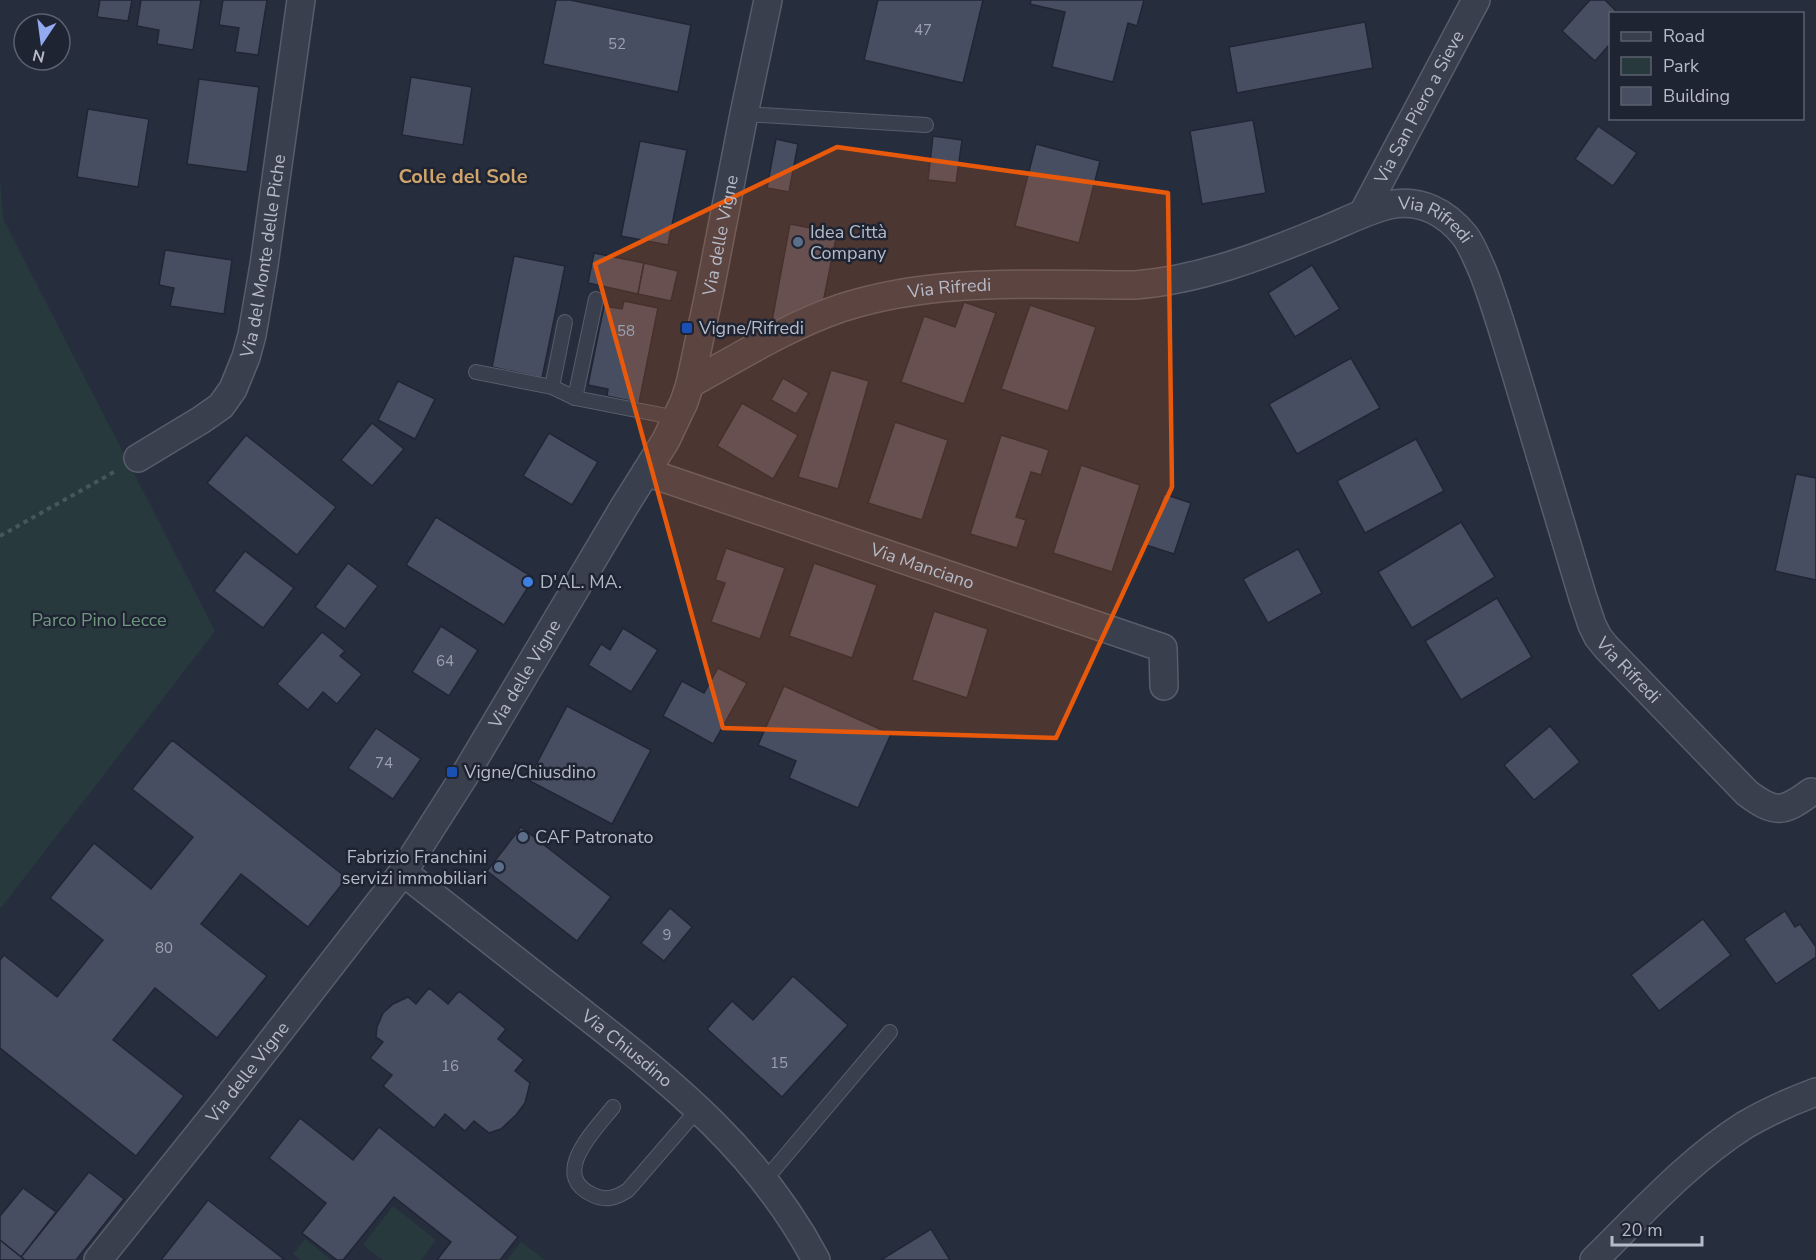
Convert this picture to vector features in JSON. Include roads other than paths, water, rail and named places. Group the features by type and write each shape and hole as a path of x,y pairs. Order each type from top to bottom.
{"street":[{"name":"Via del Monte delle Piche","path":"138,458 221,406 233,389 246,357 264,265 301,0"},
{"name":"Via delle Vigne","path":"98,1260 403,872 463,778 666,440 690,384 768,0"},
{"name":"Via San Piero a Sieve","path":"1363,213 1476,0"},
{"name":"Via Rifredi","path":"690,384 800,324 839,309 878,298 913,290 947,286 1161,283 1240,262 1317,234 1363,213 1398,204 1413,203 1427,207 1453,223 1464,235 1473,248 1494,299 1583,598 1598,637 1747,793 1763,805 1773,809 1783,808 1796,803 1811,792"},
{"name":"Via Manciano","path":"646,472 1163,648 1164,686"},
{"name":"Via Chiusdino","path":"403,872 643,1060 699,1108 765,1180 790,1215 814,1259"},
{"path":"1594,1260 1688,1168 1719,1143 1748,1124 1816,1092"}],"lane":[{"path":"744,114 926,125"},
{"path":"575,398 596,299"},
{"path":"552,387 565,322"},
{"path":"476,372 552,387 575,398 677,418"},
{"path":"765,1180 890,1032"},
{"path":"613,1107 580,1150 575,1162 574,1174 585,1192 608,1199 628,1190 699,1108"}],"place":[{"name":"Idea Città Company","path":"798,242"},
{"name":"Vigne/Rifredi","path":"687,328"},
{"name":"D'AL. MA.","path":"528,582"},
{"name":"Vigne/Chiusdino","path":"452,772"},
{"name":"CAF Patronato","path":"523,837"},
{"name":"Fabrizio Franchini servizi immobiliari","path":"499,867"}],"district":[{"name":"Colle del Sole","path":"463,176"}],"park label":[{"name":"Parco Pino Lecce","path":"99,620"}]}
